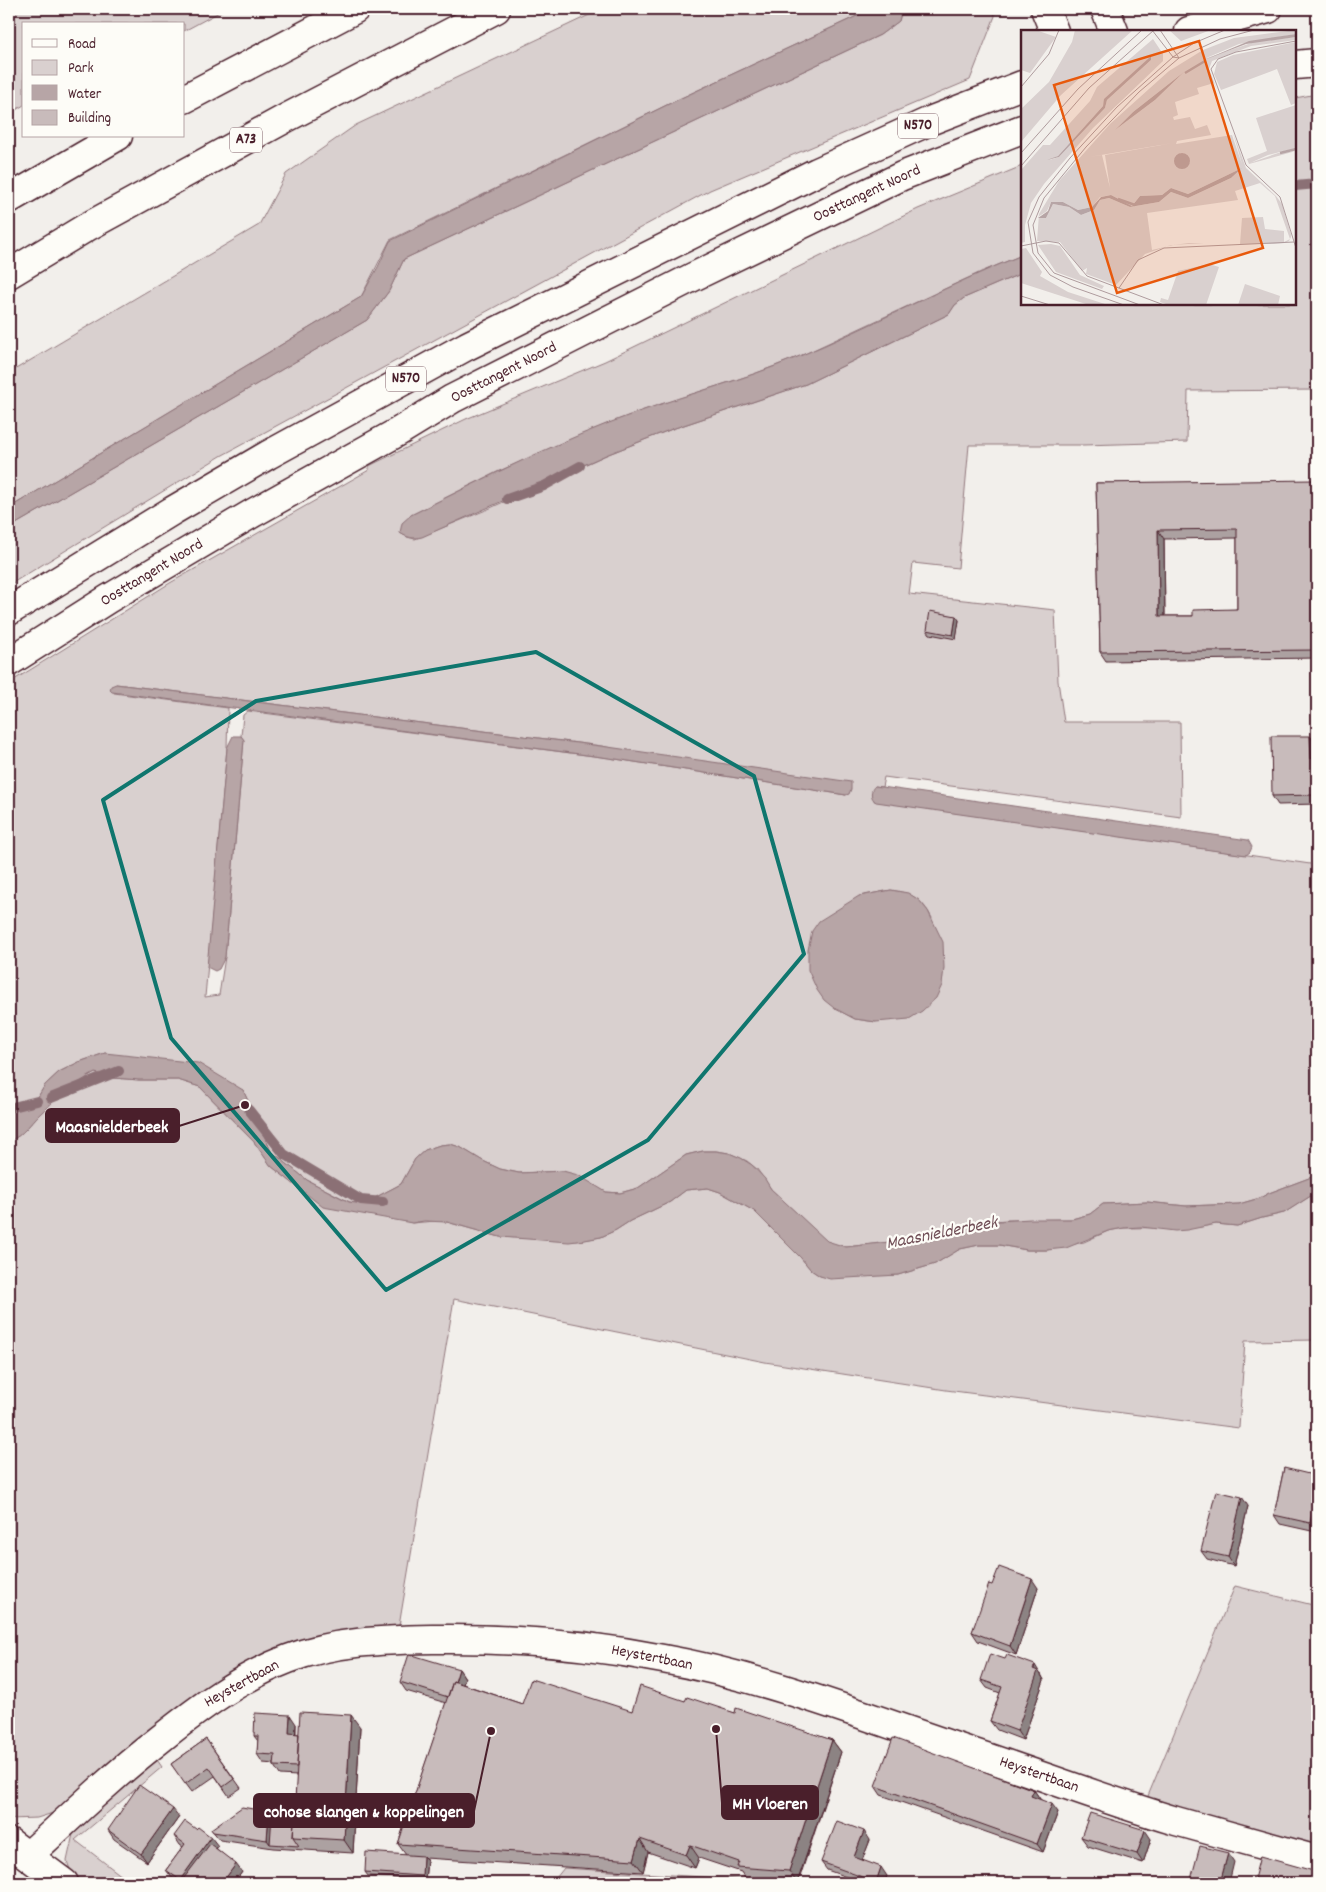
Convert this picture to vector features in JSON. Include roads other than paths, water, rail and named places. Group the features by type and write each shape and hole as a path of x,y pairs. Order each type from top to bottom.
{"main road":[{"path":"185,98 355,9"},
{"name":"A73","path":"9,274 88,227 270,127 496,9"},
{"path":"1045,9 1054,30"},
{"path":"1106,9 1114,30"},
{"path":"1193,30 1268,9"},
{"path":"1296,65 1317,62"},
{"name":"N570","path":"9,611 268,454 468,346 817,172 932,120 1021,86"},
{"name":"Oosttangent Noord","path":"9,662 108,599 452,399 693,277 902,176 1021,129"},
{"path":"9,199 115,138"},
{"name":"Heystertbaan","path":"18,1849 194,1712 231,1686 260,1671 289,1658 322,1648 394,1640 450,1639 574,1644 665,1659 722,1672 788,1691 1173,1820 1317,1860"},
{"path":"18,1849 64,1883"}],"water":[{"path":"872,9 902,9 899,21 880,35 404,259 389,291 367,320 9,528 9,508 361,297 390,241 679,99"},
{"path":"1021,255 1021,273 964,298 955,305 949,314 806,384 672,429 606,455 422,537 411,538 400,533 402,523 411,515 551,447 638,412 795,358"},
{"path":"116,684 601,746 851,782 851,789 849,794 846,795 609,758 112,692 110,690 111,686"},
{"path":"233,736 241,736 244,740 225,957 219,969 215,971 207,967 227,748"},
{"path":"875,786 1248,840 1252,847 1246,855 876,802 871,794"},
{"path":"891,890 908,893 919,900 928,911 943,942 944,968 942,985 936,998 922,1011 909,1019 876,1022 855,1019 834,1008 824,1000 817,990 808,970 808,950 812,931 819,921 859,896"},
{"path":"105,1053 198,1063 243,1090 271,1151 307,1180 349,1202 363,1204 401,1184 415,1159 425,1150 450,1144 460,1147 500,1169 519,1173 563,1171 578,1175 606,1192 620,1193 638,1188 686,1155 703,1151 729,1153 752,1165 765,1179 771,1189 827,1241 846,1247 924,1238 961,1226 983,1222 1072,1219 1090,1214 1103,1204 1147,1202 1186,1206 1239,1204 1260,1198 1317,1175 1317,1192 1284,1213 1237,1226 1216,1224 1175,1231 1141,1227 1124,1228 1108,1231 1066,1248 1047,1250 979,1245 960,1249 935,1264 898,1275 830,1279 820,1276 811,1270 754,1211 720,1192 708,1188 686,1190 670,1202 601,1237 569,1242 500,1237 447,1222 424,1221 412,1223 323,1207 271,1166 254,1142 200,1087 178,1080 113,1078 95,1073 60,1096 22,1133 9,1141 9,1111 38,1097 45,1085 59,1072 79,1062"}],"waterway":[{"path":"1296,186 1317,184"},
{"path":"507,499 544,486 580,466"},
{"name":"Maasnielderbeek","path":"51,1098 119,1071"},
{"name":"Maasnielderbeek","path":"9,1108 37,1101"},
{"name":"Maasnielderbeek","path":"249,1110 284,1154 361,1200 383,1202"}],"place":[{"name":"Maasnielderbeek","path":"245,1105"},
{"name":"MH Vloeren","path":"716,1729"},
{"name":"cohose slangen & koppelingen","path":"491,1731"}]}
